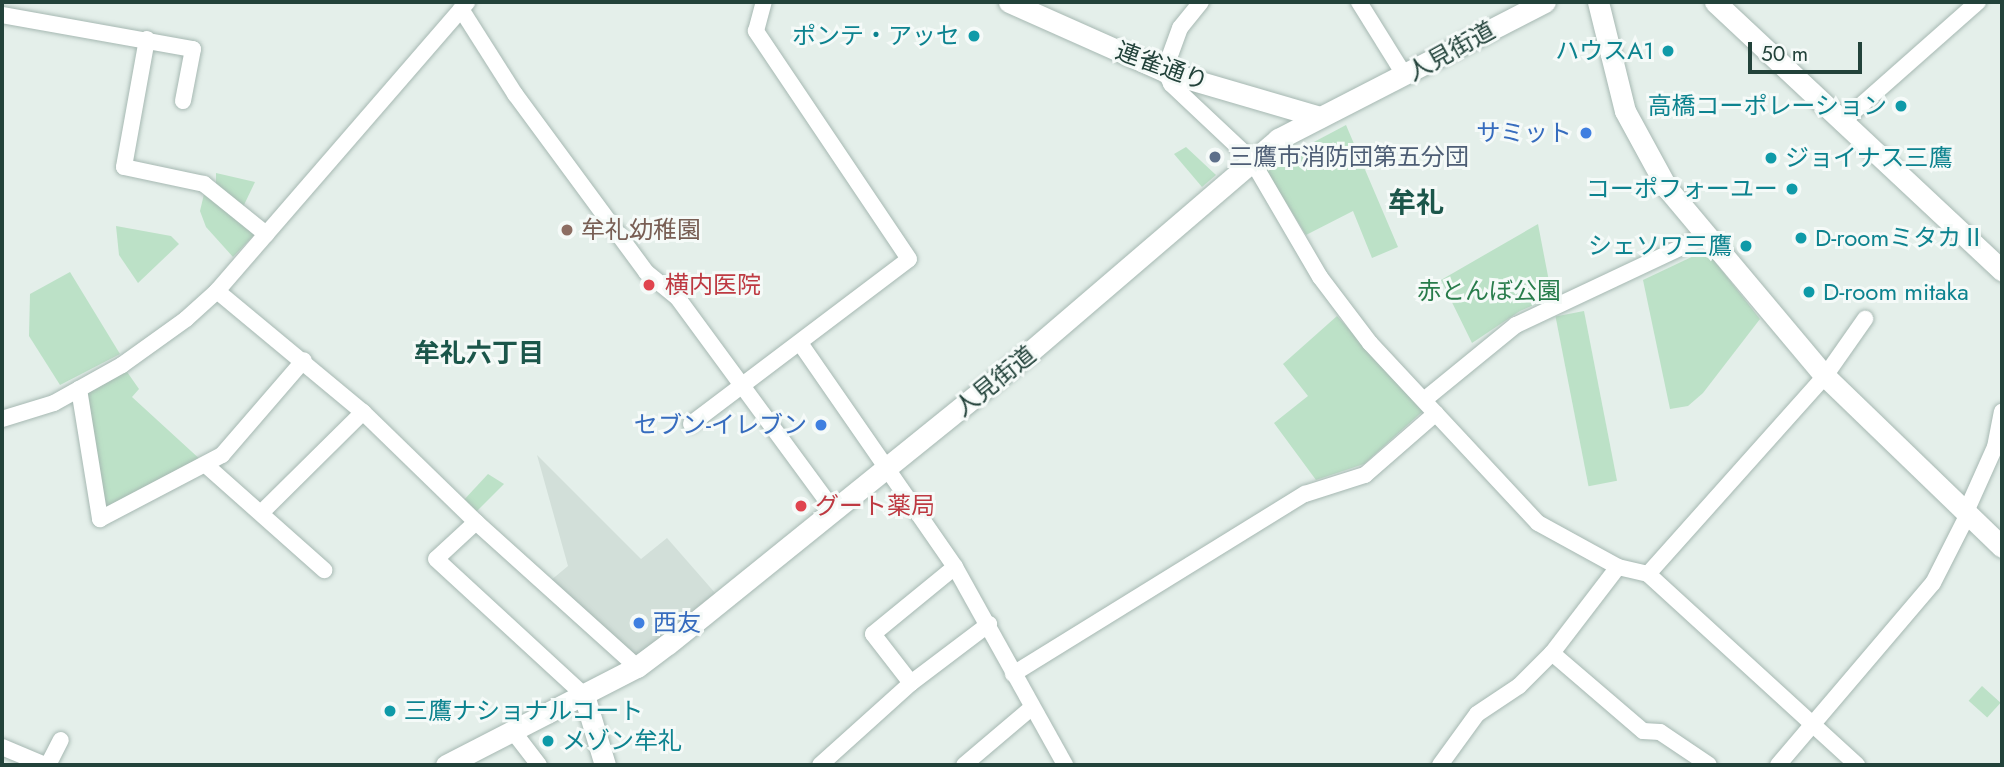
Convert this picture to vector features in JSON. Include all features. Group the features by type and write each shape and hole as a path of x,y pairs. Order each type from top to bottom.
{"main road":[{"name":"連雀通り","path":"1009,2 1166,72 1320,117"},
{"name":"人見街道","path":"446,765 637,667 1031,351 1251,159 1278,139 1545,2"},
{"path":"1598,2 1634,132 1667,188 1825,376 2002,547"},
{"path":"1714,2 2002,271"},
{"path":"584,695 605,765"}],"street":[{"path":"691,424 909,259 756,32 764,2"},
{"path":"1201,2 1180,28 1166,72 1176,91 1251,159 1345,311 1538,523 1618,567 1648,574 1813,721 1857,765"},
{"path":"1359,2 1405,76"},
{"path":"1841,123 1978,2"},
{"path":"2,419 31,413 79,389 159,340 217,291 464,6 515,94 646,272 677,297 744,384 833,509"},
{"path":"2,15 193,49 183,101"},
{"path":"147,39 124,167 204,184 266,234"},
{"path":"1424,400 1516,325 1707,235"},
{"path":"217,291 304,360 363,412 475,522 637,667"},
{"path":"1648,574 1825,376 1865,319"},
{"path":"800,343 955,567 989,624 1030,709 1065,765"},
{"path":"79,389 100,519 222,456 304,360"},
{"path":"262,512 363,412"},
{"path":"1013,674 1305,494 1365,475 1436,412"},
{"path":"1778,765 1933,583 1966,515 1994,447 2002,412"},
{"path":"207,466 262,512 324,570"},
{"path":"475,522 436,559 584,695"},
{"path":"911,683 873,634 955,567"},
{"path":"1440,765 1477,714 1519,686 1552,653 1618,567"},
{"path":"820,765 911,683 989,624"},
{"path":"1552,653 1643,731 1660,732 1709,765"},
{"path":"964,765 1030,709"},
{"path":"512,730 539,765"},
{"path":"2,747 46,765 61,740"}],"shaded area":[{"path":"537,455 641,559 667,538 716,594 634,659 550,581 568,566"}],"green space":[{"path":"1346,125 1398,247 1372,258 1353,211 1306,235 1265,168"},
{"path":"1186,147 1216,175 1202,187 1174,154"},
{"path":"216,173 255,182 243,207 216,187"},
{"path":"205,190 254,235 233,257 206,227 200,211"},
{"name":"赤とんぼ公園","path":"1538,224 1552,297 1520,311 1472,343 1441,280"},
{"path":"116,226 171,236 179,244 138,283 119,255"},
{"path":"1702,252 1712,258 1760,319 1703,393 1688,406 1670,409 1643,280"},
{"path":"70,272 120,354 60,385 29,336 30,294"},
{"path":"1584,311 1617,481 1589,486 1556,317"},
{"path":"1337,316 1423,411 1364,464 1316,480 1274,423 1308,396 1283,364"},
{"path":"125,369 139,389 132,397 203,462 101,513 84,393"},
{"path":"488,474 504,484 475,513 462,502"},
{"path":"1982,686 2001,703 1987,718 1969,701"}],"place":[{"name":"ポンテ・アッセ","path":"974,36"},
{"name":"ハウスA1","path":"1668,51"},
{"name":"高橋コーポレーション","path":"1901,106"},
{"name":"サミット","path":"1586,133"},
{"name":"三鷹市消防団第五分団","path":"1215,157"},
{"name":"ジョイナス三鷹","path":"1771,158"},
{"name":"コーポフォーユー","path":"1792,189"},
{"name":"牟礼幼稚園","path":"567,230"},
{"name":"D-roomミタカⅡ","path":"1801,238"},
{"name":"シェソワ三鷹","path":"1746,246"},
{"name":"横内医院","path":"649,285"},
{"name":"D-room mitaka","path":"1809,292"},
{"name":"セブン-イレブン","path":"821,425"},
{"name":"グート薬局","path":"801,506"},
{"name":"西友","path":"639,623"},
{"name":"三鷹ナショナルコート","path":"390,711"},
{"name":"メゾン牟礼","path":"548,741"}],"district":[{"name":"牟礼","path":"1416,203"},
{"name":"牟礼六丁目","path":"479,354"}]}
